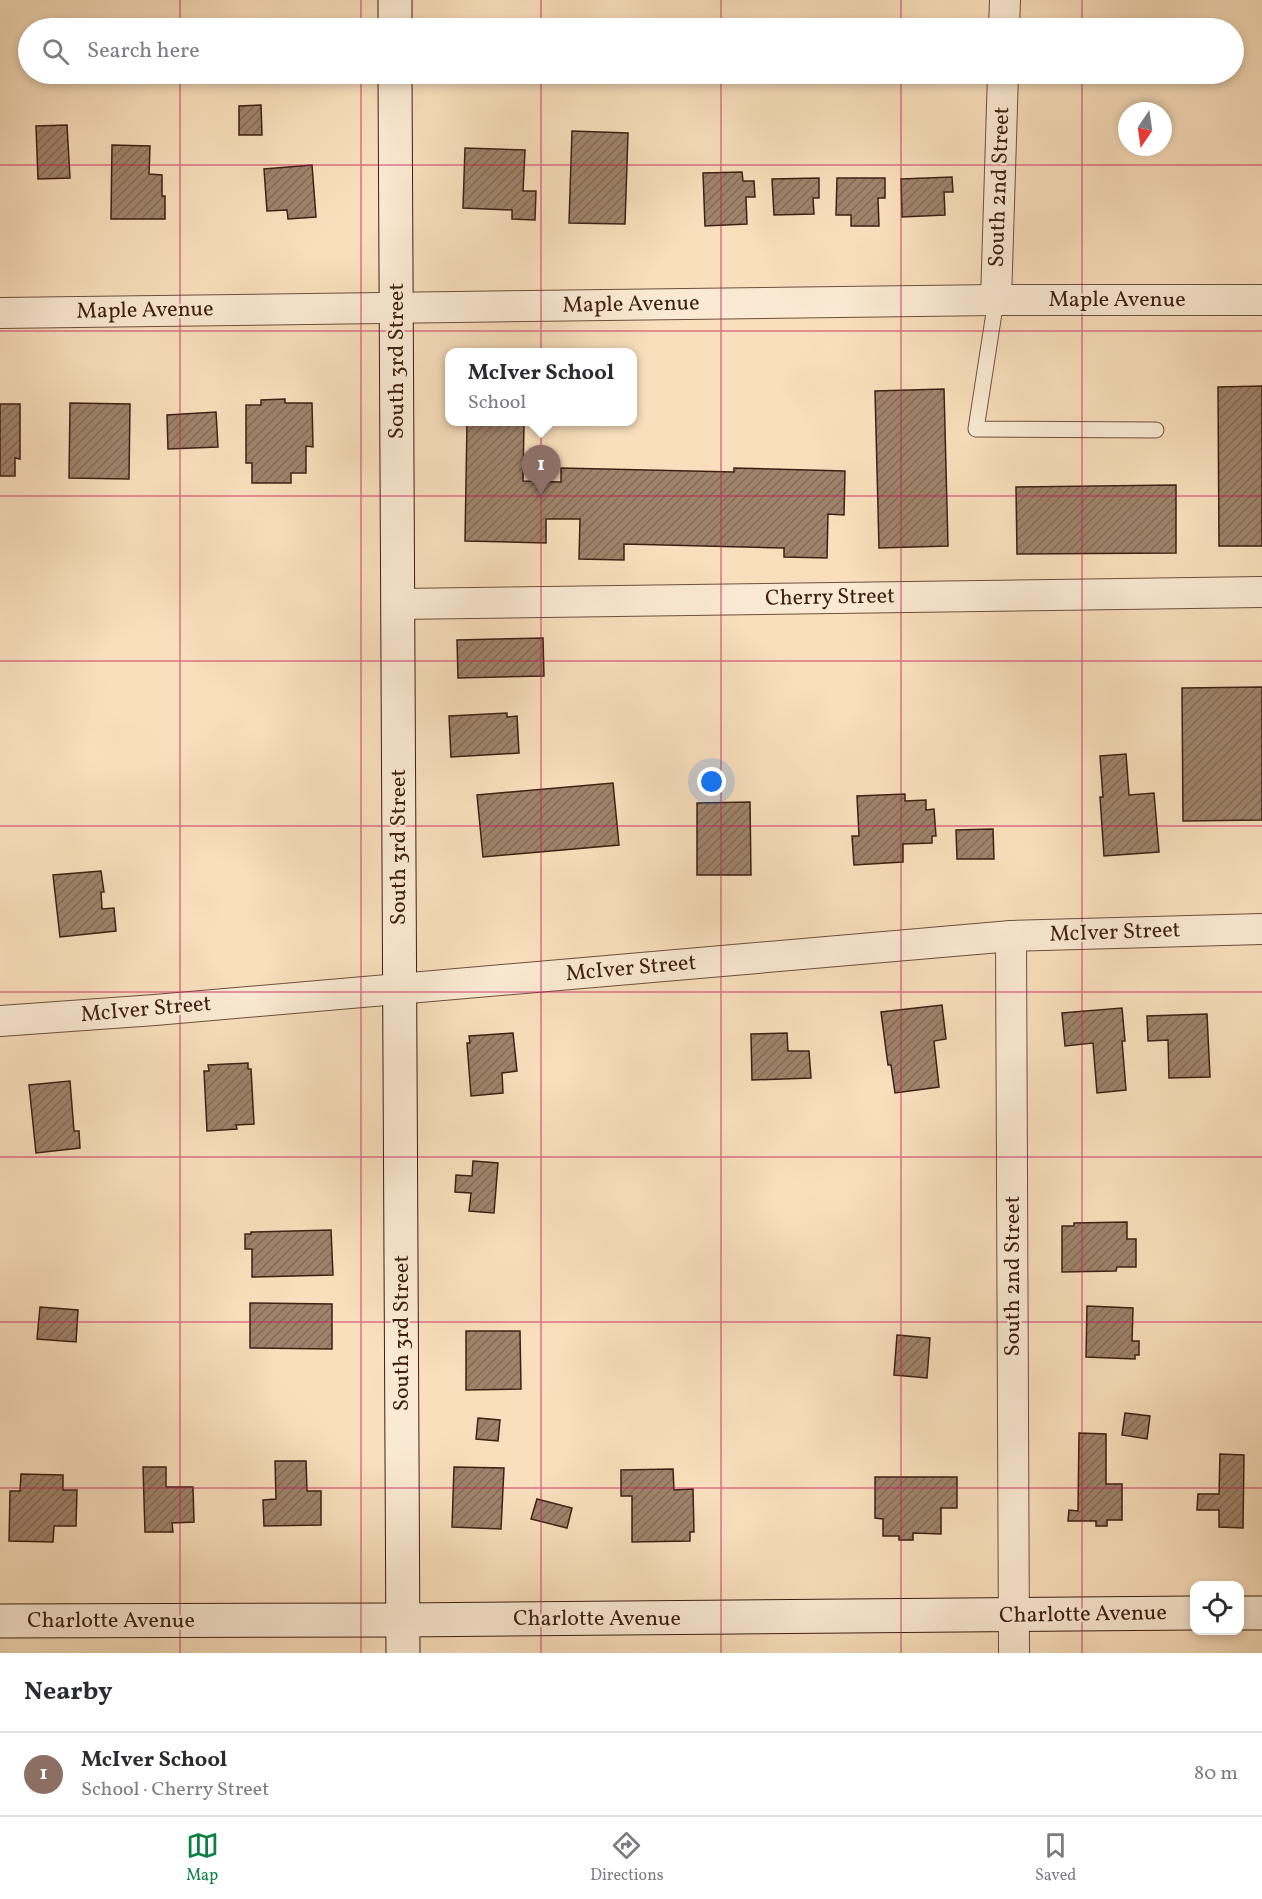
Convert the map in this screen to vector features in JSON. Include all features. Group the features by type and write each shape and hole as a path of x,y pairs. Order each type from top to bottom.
{"street":[{"path":"394,0 395,18"},
{"path":"1004,18 1005,0"},
{"name":"South 3rd Street","path":"395,84 403,1653"},
{"name":"South 2nd Street","path":"996,300 1003,84"},
{"name":"Maple Avenue","path":"0,313 996,300 1262,300"},
{"name":"Cherry Street","path":"398,604 1262,592"},
{"name":"McIver Street","path":"0,1021 1011,936 1262,929"},
{"name":"South 2nd Street","path":"1011,936 1014,1653"},
{"path":"1244,1613 1262,1612"},
{"name":"Charlotte Avenue","path":"0,1621 1190,1613"}],"lane":[{"path":"996,300 976,429 1156,430"}],"building":[{"path":"261,105 262,135 239,135 239,106"},
{"path":"67,125 70,178 38,179 36,126"},
{"path":"572,131 628,133 625,224 569,223"},
{"path":"112,145 150,146 149,174 162,175 165,219 111,219"},
{"path":"465,148 525,150 523,191 536,191 535,220 512,219 512,210 463,208"},
{"path":"312,165 316,217 288,219 287,210 267,211 264,169"},
{"path":"742,172 743,181 754,181 755,197 746,197 747,224 705,226 703,173"},
{"path":"952,177 953,192 944,192 945,215 902,217 901,179"},
{"path":"819,178 819,198 813,198 814,214 774,215 772,179"},
{"path":"837,178 885,178 885,198 878,198 879,226 851,226 851,215 836,215"},
{"path":"1262,386 1262,546 1219,546 1218,387"},
{"path":"944,389 948,546 879,548 875,391"},
{"path":"285,399 285,403 312,403 313,447 306,446 306,473 291,473 291,483 252,483 252,463 246,463 246,405 261,405 261,400"},
{"path":"70,403 130,404 129,479 69,478"},
{"path":"0,404 20,404 20,459 15,458 15,476 0,476"},
{"path":"216,412 218,447 168,449 167,415"},
{"path":"467,426 524,426 523,481 561,482 561,468 734,472 734,468 845,471 844,515 828,514 827,558 784,557 784,548 624,544 624,560 579,559 580,519 546,519 546,543 465,541"},
{"path":"1176,485 1176,553 1017,554 1016,487"},
{"path":"543,638 544,676 458,678 457,640"},
{"path":"1262,687 1262,820 1183,821 1182,688"},
{"path":"507,713 507,717 517,716 519,753 451,757 449,716"},
{"path":"1126,754 1129,795 1154,793 1159,852 1104,856 1100,756"},
{"path":"613,783 619,845 483,857 477,795"},
{"path":"905,794 905,801 926,800 926,810 934,809 936,836 932,836 932,843 903,844 903,862 854,865 852,836 859,836 857,796"},
{"path":"750,802 751,875 697,875 697,803"},
{"path":"993,829 994,859 957,859 956,830"},
{"path":"101,871 104,892 101,892 102,909 114,908 116,931 60,937 53,875"},
{"path":"942,1005 946,1039 934,1041 939,1087 895,1093 891,1065 888,1065 881,1012"},
{"path":"1122,1008 1126,1090 1097,1093 1093,1043 1065,1046 1062,1013"},
{"path":"1207,1014 1210,1077 1169,1078 1168,1040 1148,1041 1147,1016"},
{"path":"513,1033 517,1071 502,1073 503,1093 471,1096 467,1043 470,1043 469,1036"},
{"path":"787,1033 788,1051 809,1051 811,1078 752,1080 751,1034"},
{"path":"248,1063 248,1069 251,1069 254,1124 236,1125 237,1129 207,1131 204,1071 209,1071 208,1065"},
{"path":"70,1081 74,1131 79,1131 80,1148 36,1153 29,1085"},
{"path":"473,1161 498,1163 494,1213 469,1211 471,1193 455,1192 456,1175 472,1176"},
{"path":"1127,1222 1127,1239 1136,1239 1136,1267 1117,1267 1116,1271 1062,1272 1062,1226 1074,1226 1074,1223"},
{"path":"331,1230 333,1275 252,1277 252,1249 245,1249 245,1234"},
{"path":"250,1303 332,1304 332,1349 250,1348"},
{"path":"1087,1306 1133,1308 1132,1341 1139,1341 1139,1355 1135,1355 1135,1359 1086,1357"},
{"path":"40,1307 78,1310 76,1342 37,1339"},
{"path":"466,1331 520,1331 521,1389 466,1390"},
{"path":"897,1335 930,1338 927,1378 894,1375"},
{"path":"1125,1413 1150,1416 1147,1439 1122,1435"},
{"path":"478,1418 500,1420 498,1441 476,1439"},
{"path":"1079,1433 1106,1434 1106,1484 1122,1484 1122,1520 1107,1520 1107,1526 1096,1526 1096,1521 1068,1521 1069,1510 1078,1511"},
{"path":"1220,1454 1244,1455 1243,1528 1219,1527 1219,1510 1197,1510 1198,1494 1219,1494"},
{"path":"275,1461 306,1461 307,1491 321,1491 321,1525 264,1526 263,1500 276,1499"},
{"path":"143,1467 166,1467 166,1487 193,1487 194,1522 172,1523 173,1532 145,1532"},
{"path":"454,1467 504,1468 501,1529 452,1527"},
{"path":"673,1469 674,1490 693,1489 694,1532 690,1532 690,1541 632,1542 632,1496 621,1496 621,1470"},
{"path":"21,1474 63,1475 63,1490 77,1490 76,1526 54,1526 53,1542 9,1541 10,1491 20,1491"},
{"path":"875,1477 957,1477 957,1508 941,1508 941,1534 913,1533 913,1540 899,1540 899,1536 883,1536 883,1519 875,1518"},
{"path":"537,1499 572,1508 567,1528 531,1519"}],"place":[{"name":"McIver School","path":"541,495"}]}
